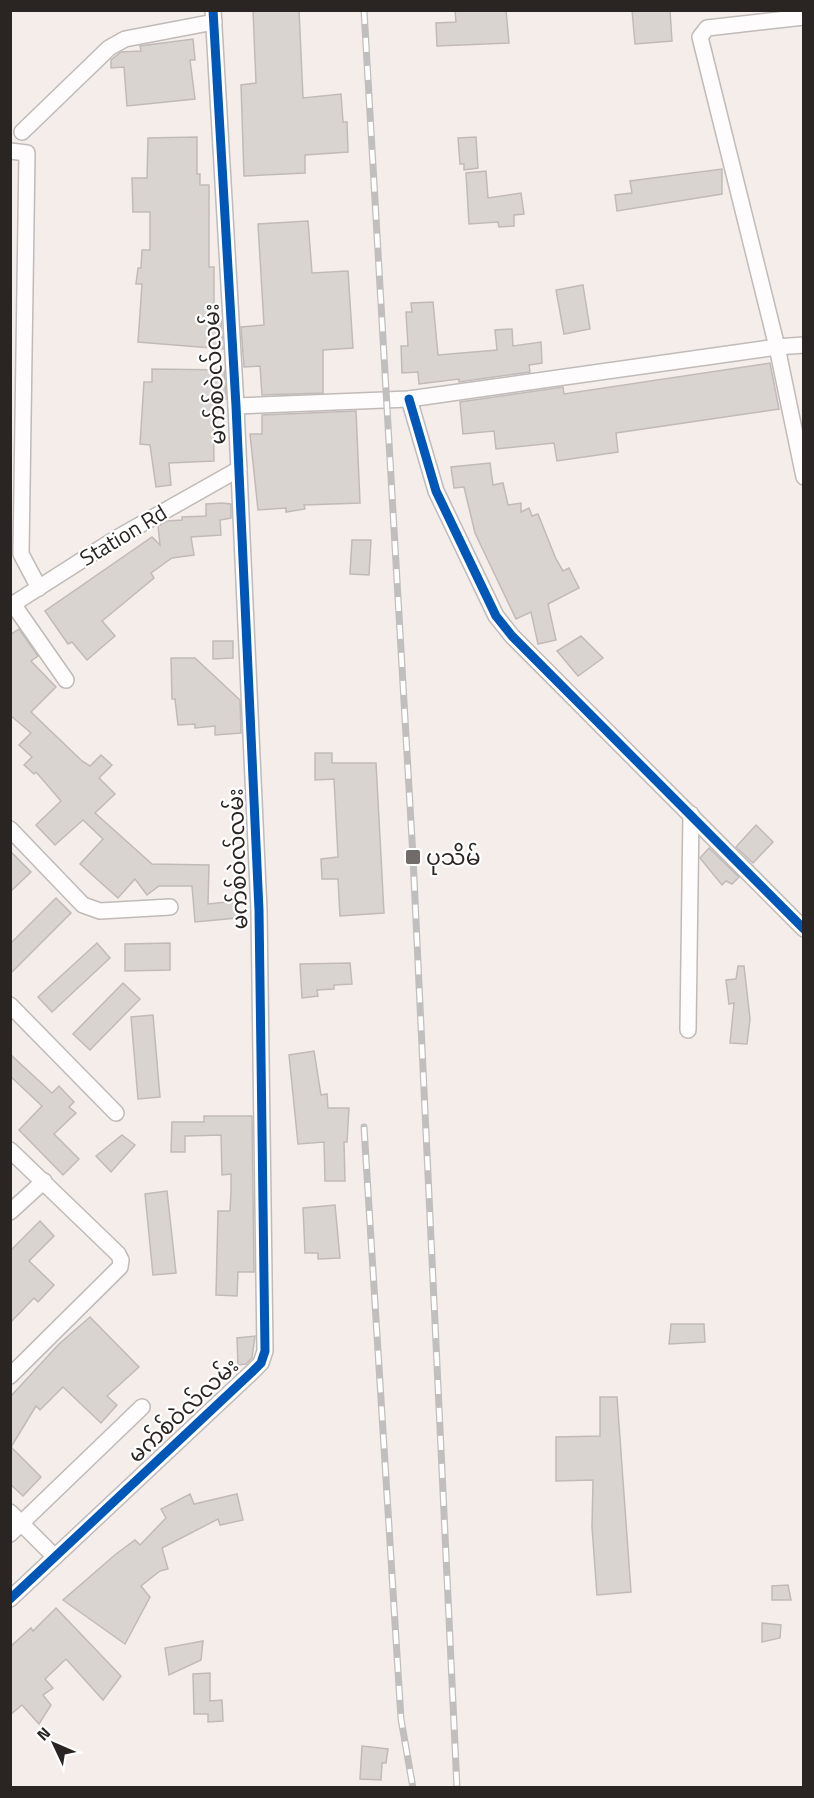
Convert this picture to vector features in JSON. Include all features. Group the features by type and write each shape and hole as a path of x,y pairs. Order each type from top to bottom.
{"street":[{"path":"22,132 109,48 125,39 214,16"},
{"name":"မက်စ်ဝဲလ်လမ်း","path":"10,1599 252,1372 261,1363 265,1352 259,910 236,406 214,16"},
{"path":"804,17 707,28 700,37 777,347 804,477"},
{"path":"10,121 22,132 27,153 21,554 39,588"},
{"path":"10,151 27,153"},
{"path":"236,406 409,399 804,345"},
{"path":"409,399 436,491 496,616 512,636 804,929"},
{"name":"Station Rd","path":"12,605 115,539 239,469"},
{"path":"12,605 66,680"},
{"path":"688,1030 691,814"},
{"path":"10,830 83,905 100,911 170,907"},
{"path":"10,1005 116,1113"},
{"path":"10,1150 44,1181 121,1260 120,1267 10,1376"},
{"path":"10,1212 44,1181"},
{"path":"10,1534 142,1407"},
{"path":"10,1512 55,1557"}],"building":[{"path":"253,10 299,10 303,98 341,94 343,122 347,122 348,152 305,155 305,173 244,176 241,85 256,83"},
{"path":"455,10 506,10 509,43 437,46 436,23 456,22"},
{"path":"632,10 670,10 672,41 635,44"},
{"path":"193,39 195,60 190,60 195,99 127,106 124,67 111,68 111,60 121,52 141,51 140,46"},
{"path":"197,137 197,174 200,174 200,185 209,185 209,267 214,267 214,320 221,320 223,349 138,342 142,284 136,284 138,268 141,268 142,250 150,250 150,212 133,212 132,178 147,178 148,138"},
{"path":"476,137 478,168 464,170 464,164 460,164 458,138"},
{"path":"722,169 722,194 617,211 615,195 632,193 630,181"},
{"path":"486,171 488,198 521,193 524,214 514,215 514,226 499,227 498,222 469,224 466,173"},
{"path":"308,221 312,273 348,271 353,348 323,350 323,393 262,395 260,366 244,367 241,327 264,325 258,224"},
{"path":"583,285 590,329 564,334 556,290"},
{"path":"433,302 438,355 497,350 495,330 512,329 513,346 541,342 542,363 529,365 530,372 459,382 459,379 419,384 418,372 402,373 401,346 408,346 406,312 412,312 411,303"},
{"path":"770,363 779,409 616,433 618,452 557,461 554,443 496,449 494,431 463,434 460,402 563,387 564,394"},
{"path":"152,369 224,370 226,399 215,400 213,404 214,461 169,463 171,485 156,487 150,445 140,444 144,382 152,382"},
{"path":"356,411 360,503 304,505 305,509 286,512 286,508 258,510 250,434 262,434 262,415"},
{"path":"490,463 493,485 503,483 508,505 521,503 521,512 529,508 532,516 538,514 556,559 563,571 569,568 579,588 548,604 556,640 538,644 531,612 516,619 475,533 464,487 454,488 451,467"},
{"path":"206,504 231,504 231,518 220,520 221,535 191,537 194,555 172,558 151,573 154,578 102,621 115,636 87,660 72,642 68,644 45,611 152,537 160,545 158,526 167,521 182,520 182,517 206,516"},
{"path":"352,540 371,540 369,575 350,574"},
{"path":"19,629 38,656 31,661 56,687 31,712 82,761 90,766 101,755 112,765 99,778 115,794 95,813 152,864 209,865 208,904 236,901 237,918 195,922 192,886 159,886 147,895 135,879 118,898 80,864 103,839 83,820 55,845 36,825 61,801 36,772 34,774 24,765 32,757 19,745 31,733 10,715 10,635"},
{"path":"581,636 603,658 578,676 557,651"},
{"path":"213,641 233,641 233,658 213,659"},
{"path":"171,658 195,658 240,700 241,733 215,735 215,726 195,728 195,724 178,725 175,699 172,699"},
{"path":"315,753 332,753 332,763 376,763 384,913 340,916 338,879 322,879 321,859 338,857 334,779 315,780"},
{"path":"756,825 773,842 753,863 736,847"},
{"path":"709,848 739,877 732,884 726,881 722,885 700,858"},
{"path":"10,851 31,872 10,892"},
{"path":"56,898 71,913 10,974 10,944"},
{"path":"97,943 110,958 52,1012 38,997"},
{"path":"170,943 170,970 125,971 125,944"},
{"path":"350,963 352,984 334,985 334,989 317,990 318,996 302,998 300,964"},
{"path":"738,966 744,966 750,1019 747,1044 730,1043 734,1003 729,1004 726,980 736,979"},
{"path":"123,983 140,999 90,1050 73,1034"},
{"path":"153,1015 160,1097 138,1099 131,1017"},
{"path":"314,1051 321,1095 327,1094 328,1108 349,1108 347,1142 344,1142 345,1181 325,1181 324,1142 298,1144 289,1055"},
{"path":"10,1054 52,1093 59,1086 74,1102 69,1107 76,1113 54,1134 79,1159 63,1175 19,1130 42,1106 10,1076"},
{"path":"204,1116 252,1116 254,1272 238,1272 237,1296 216,1295 218,1211 230,1211 231,1192 231,1174 222,1175 221,1135 185,1136 185,1152 171,1152 172,1122 204,1122"},
{"path":"122,1135 135,1145 111,1172 96,1156"},
{"path":"167,1191 176,1273 153,1275 145,1194"},
{"path":"335,1205 340,1258 318,1259 318,1253 305,1253 303,1208"},
{"path":"40,1221 54,1236 29,1261 54,1285 38,1302 34,1298 10,1323 10,1251"},
{"path":"90,1317 139,1367 107,1396 117,1405 101,1423 63,1387 40,1410 36,1406 11,1447 41,1477 23,1496 10,1484 10,1397 59,1344"},
{"path":"671,1324 704,1324 705,1342 669,1344"},
{"path":"255,1336 252,1358 246,1364 238,1365 237,1338"},
{"path":"600,1397 617,1397 631,1592 597,1595 592,1527 593,1480 556,1481 556,1437 600,1436"},
{"path":"190,1494 194,1504 237,1494 243,1520 220,1525 218,1519 162,1548 168,1569 160,1571 141,1586 150,1597 125,1644 63,1600 135,1540 140,1545 166,1518 161,1509"},
{"path":"788,1585 791,1600 772,1600 772,1586"},
{"path":"56,1608 121,1676 103,1700 66,1659 45,1679 53,1688 43,1695 51,1705 39,1724 22,1705 10,1715 10,1647 31,1628 33,1631"},
{"path":"762,1623 781,1625 780,1638 762,1642"},
{"path":"203,1641 201,1660 169,1675 165,1648"},
{"path":"210,1673 210,1701 222,1700 223,1721 208,1722 208,1714 194,1714 193,1674"},
{"path":"362,1746 388,1749 386,1763 382,1763 381,1780 360,1779"}],"railway":[{"path":"364,10 413,857 457,1788"},
{"path":"364,1127 401,1719 413,1788"}],"cycle path":[{"path":"10,1599 252,1372 261,1363 265,1351 259,910 236,406 213,10"},
{"path":"409,399 436,491 496,616 512,636 804,929"}],"place":[{"name":"ပုသိမ်","path":"413,857"}]}
